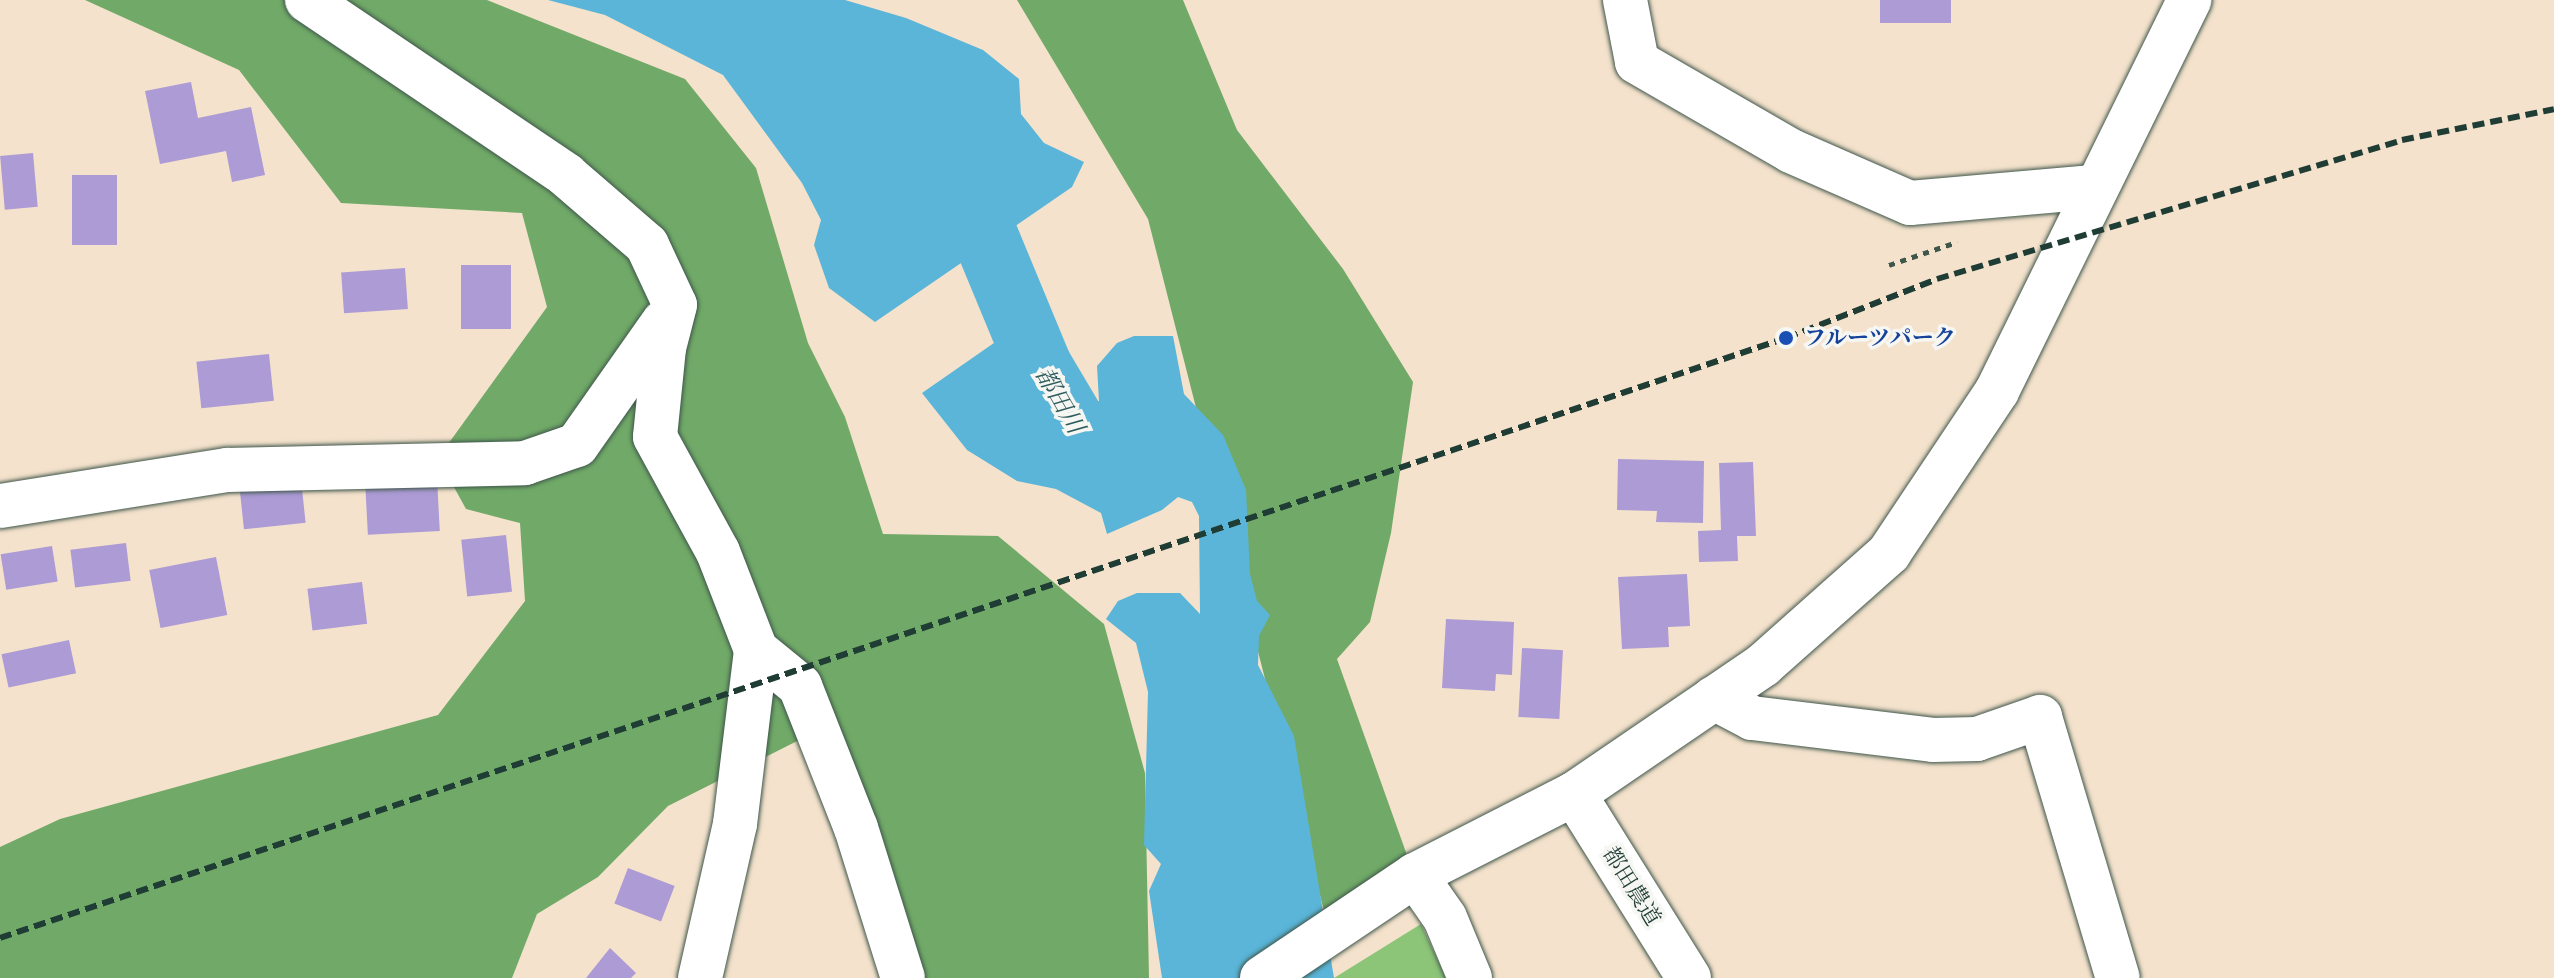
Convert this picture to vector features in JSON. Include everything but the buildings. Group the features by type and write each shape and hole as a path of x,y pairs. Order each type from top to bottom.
{"street":[{"path":"307,0 566,175 647,245 675,305 664,348 655,437 718,552 756,650 735,824 700,978"},
{"path":"1625,0 1637,62 1791,151 1910,203 2093,187"},
{"path":"1262,978 1415,875 1574,794 1763,665 1889,553 1997,391 2093,187 2189,0"},
{"path":"0,506 227,470 525,463 577,445 675,305"},
{"path":"756,650 800,686 856,828 903,978"},
{"path":"1714,698 1752,718 1933,740 1977,739 2040,717 2118,978"},
{"name":"都田農道","path":"1574,794 1689,978"},
{"path":"1415,875 1445,918 1470,978"}],"green space":[{"path":"85,0 487,0 685,79 756,168 808,343 845,417 883,534 998,536 1104,624 1145,773 1149,978 920,978 900,894 827,726 668,806 598,877 537,914 512,978 0,978 0,847 60,819 438,715 525,601 520,523 466,509 438,458 547,307 522,213 341,203 239,70"},
{"path":"1017,0 1183,0 1237,130 1343,269 1413,382 1391,533 1370,622 1337,659 1408,858 1324,911 1148,219"},
{"path":"1421,924 1446,978 1334,978"}],"water":[{"path":"548,0 845,0 906,18 983,50 1019,79 1021,114 1044,143 1084,162 1072,187 875,322 829,288 814,245 821,220 802,183 723,75 605,15"},
{"path":"1004,336 1073,405 1099,401 1097,366 1117,343 1134,336 1173,336 1184,394 1223,435 1246,490 1250,574 1257,601 1270,615 1259,636 1258,665 1294,736 1334,978 1162,978 1149,891 1161,864 1144,845 1148,692 1136,643 1106,619 1118,601 1137,593 1180,593 1200,614 1199,516 1192,502 1178,497 1162,510 1107,534 1101,513 1056,489 1017,481 967,450 922,393"}],"waterway":[{"name":"都田川","path":"924,181 984,233 1039,366 1087,447"}],"railway":[{"path":"0,938 1786,338 1937,279 2402,140 2554,109"}],"place":[{"name":"フルーツパーク","path":"1786,338"}]}
